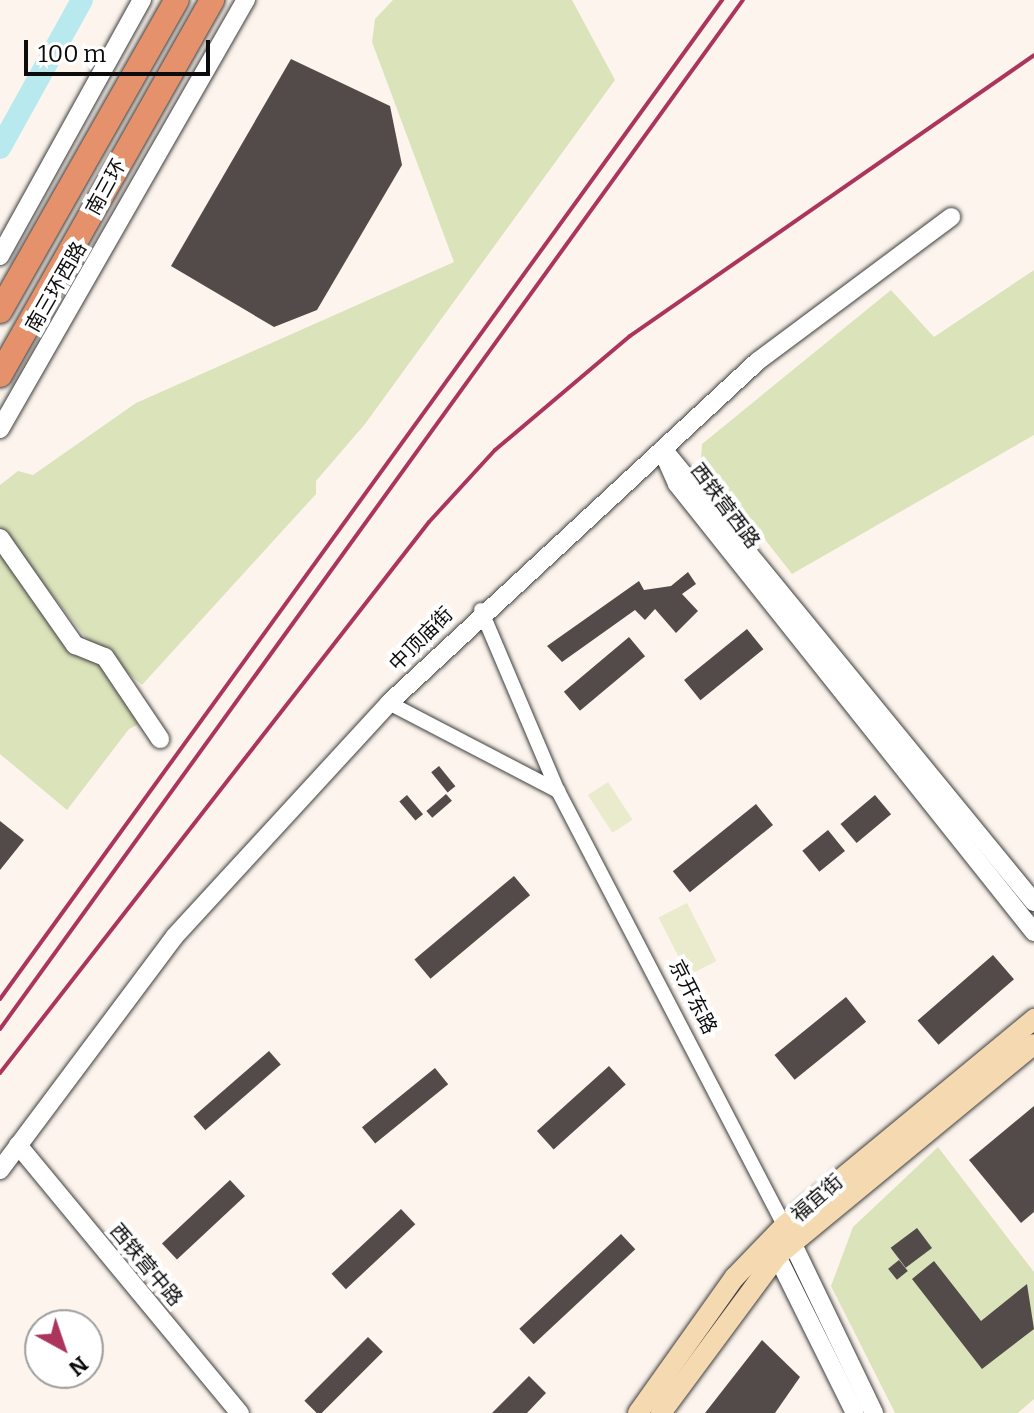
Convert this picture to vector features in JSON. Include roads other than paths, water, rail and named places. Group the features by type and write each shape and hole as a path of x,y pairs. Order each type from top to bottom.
{"highway":[{"name":"南三环","path":"0,311 177,0"},
{"name":"南三环","path":"0,375 212,0"}],"main road":[{"name":"福宜街","path":"661,1413 777,1256 788,1234 1034,1019"},
{"name":"福宜街","path":"638,1413 734,1278 1034,1044"}],"street":[{"path":"0,256 142,0"},
{"name":"南三环西路","path":"0,429 246,0"},
{"name":"中顶庙街","path":"0,1170 175,936 389,703 481,610 758,361 951,217"},
{"name":"西铁营西路","path":"662,450 716,505 1034,902"},
{"name":"西铁营西路","path":"662,450 677,484 1034,932"},
{"path":"0,538 75,645 105,657 160,739"},
{"path":"481,610 558,791"},
{"path":"389,703 558,791"},
{"name":"京开东路","path":"558,791 788,1234 874,1413"},
{"name":"西铁营中路","path":"18,1145 240,1413"},
{"path":"777,1256 855,1413"}],"waterway":[{"path":"0,148 82,0"}],"railway":[{"path":"0,999 722,0"},
{"path":"0,1029 743,0"},
{"path":"0,1073 429,522 495,450 630,336 1034,55"}]}
